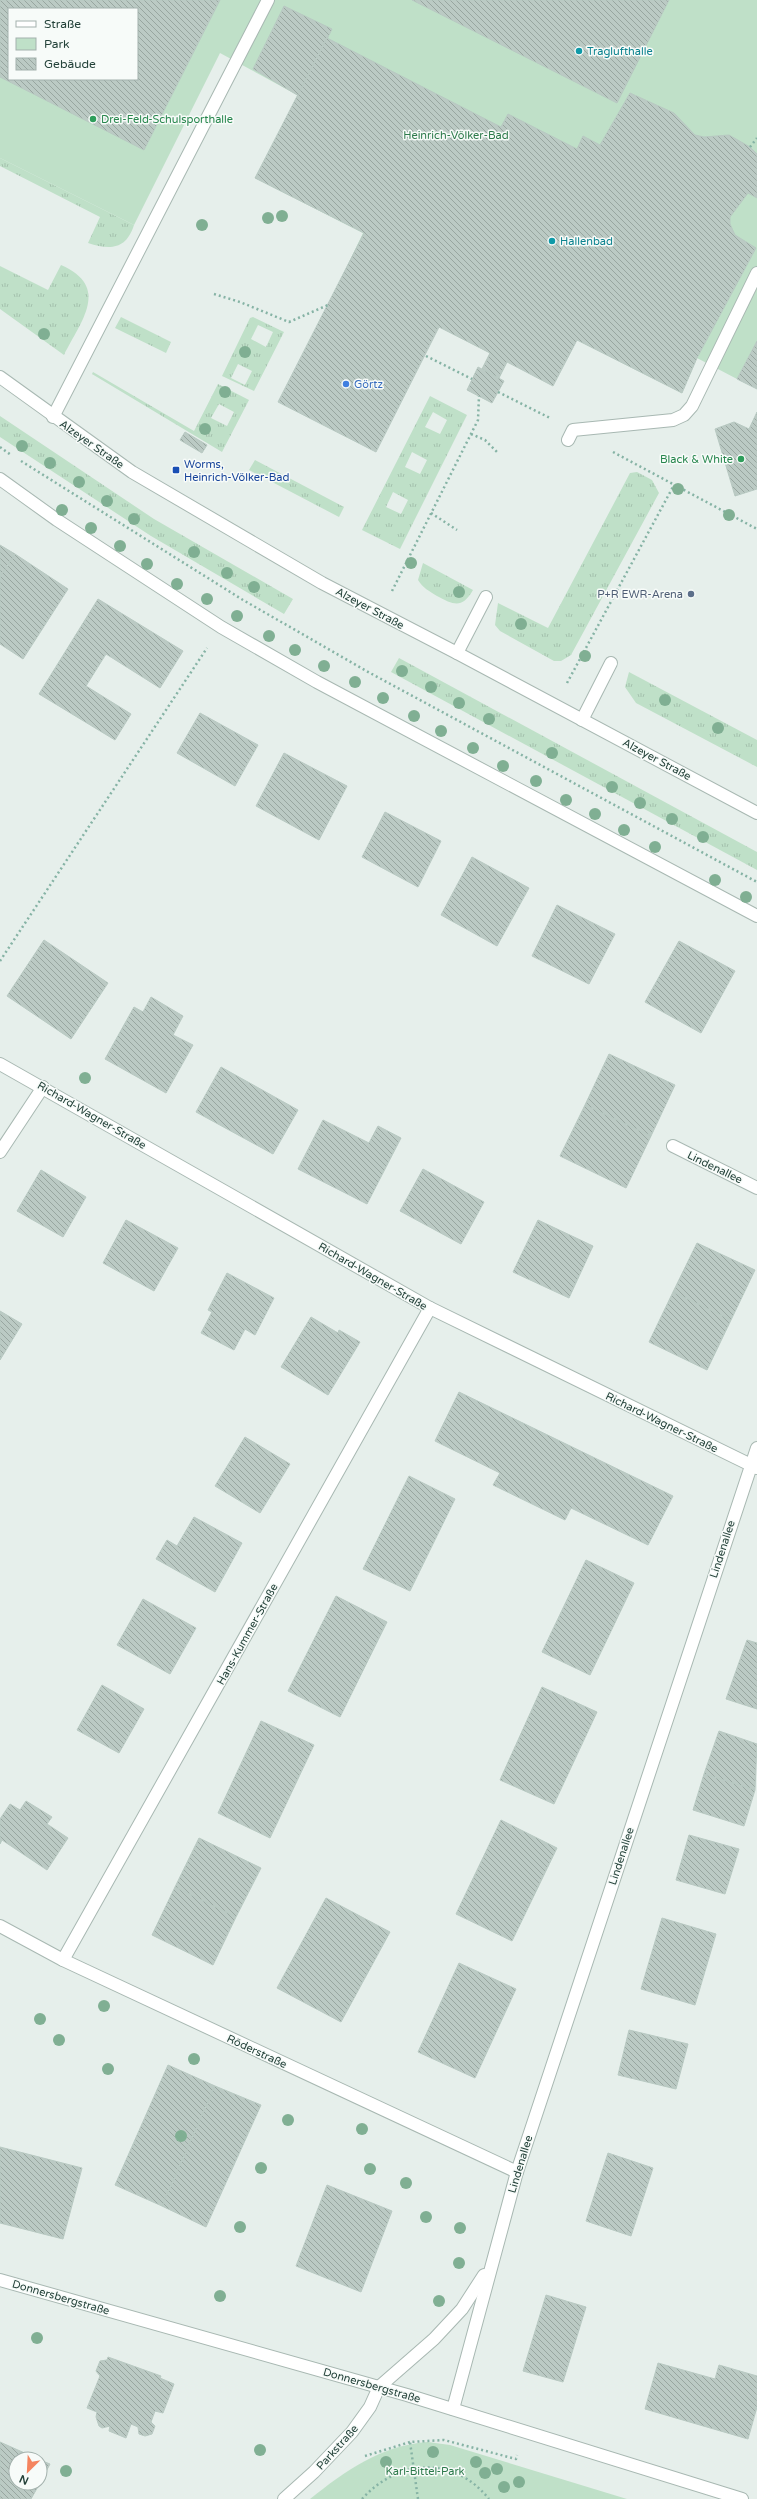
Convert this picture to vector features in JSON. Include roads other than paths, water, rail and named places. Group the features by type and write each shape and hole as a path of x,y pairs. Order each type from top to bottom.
{"street":[{"path":"53,417 268,0"},
{"path":"570,435 673,420 684,415 692,406 757,273"},
{"name":"Alzeyer Straße","path":"0,377 53,417 132,472 322,583 380,614 457,652 757,813"},
{"path":"0,479 57,520 221,627 317,682 757,916"},
{"path":"457,652 486,596"},
{"path":"582,720 611,663"},
{"name":"Richard-Wagner-Straße","path":"0,1064 43,1087 430,1308 754,1466"},
{"path":"0,1152 43,1087"},
{"name":"Lindenallee","path":"673,1146 757,1188"},
{"name":"Hans-Kummer-Straße","path":"63,1960 430,1308"},
{"name":"Lindenallee","path":"453,2409 490,2266 517,2172 754,1466 757,1448"},
{"name":"Röderstraße","path":"0,1926 63,1960 517,2172"},
{"name":"Lindenallee","path":"379,2387 434,2339 462,2308 490,2266"},
{"name":"Donnersbergstraße","path":"0,2280 379,2387 742,2499"},
{"name":"Parkstraße","path":"284,2499 352,2432 370,2407 379,2387"}],"place":[{"name":"Traglufthalle","path":"579,51"},
{"name":"Drei-Feld-Schulsporthalle","path":"93,119"},
{"name":"Hallenbad","path":"552,241"},
{"name":"Görtz","path":"346,384"},
{"name":"Black & White","path":"741,459"},
{"name":"Worms, Heinrich-Völker-Bad","path":"176,470"},
{"name":"P+R EWR-Arena","path":"691,594"}],"park label":[{"name":"Heinrich-Völker-Bad","path":"456,135"},
{"name":"Karl-Bittel-Park","path":"425,2471"}]}
